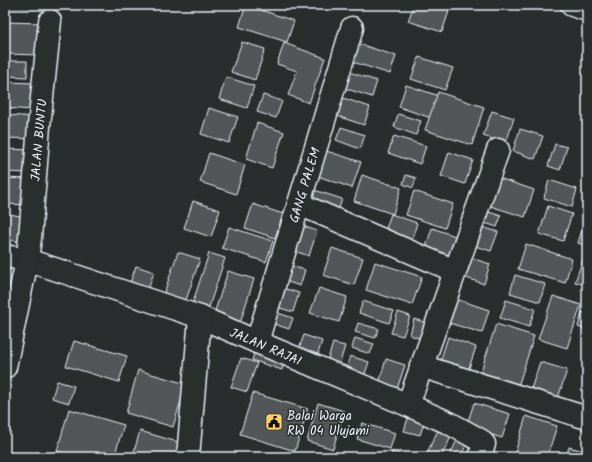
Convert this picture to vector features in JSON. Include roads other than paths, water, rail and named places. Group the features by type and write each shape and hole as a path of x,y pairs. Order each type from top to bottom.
{"street":[{"path":"572,5 587,10"},
{"name":"JALAN BUNTU","path":"27,260 38,126 50,21"},
{"name":"GANG PALEM","path":"256,342 352,28"},
{"path":"408,404 498,150"},
{"path":"299,204 455,271"},
{"name":"JALAN RAJAI","path":"5,256 27,260 200,317 256,342 408,404 450,423 480,440 484,444 480,457"},
{"path":"5,367 27,260"},
{"path":"188,457 200,317"},
{"path":"421,366 587,418"}],"place":[{"name":"Balai Warga RW 04 Ulujami","path":"274,422"}]}
